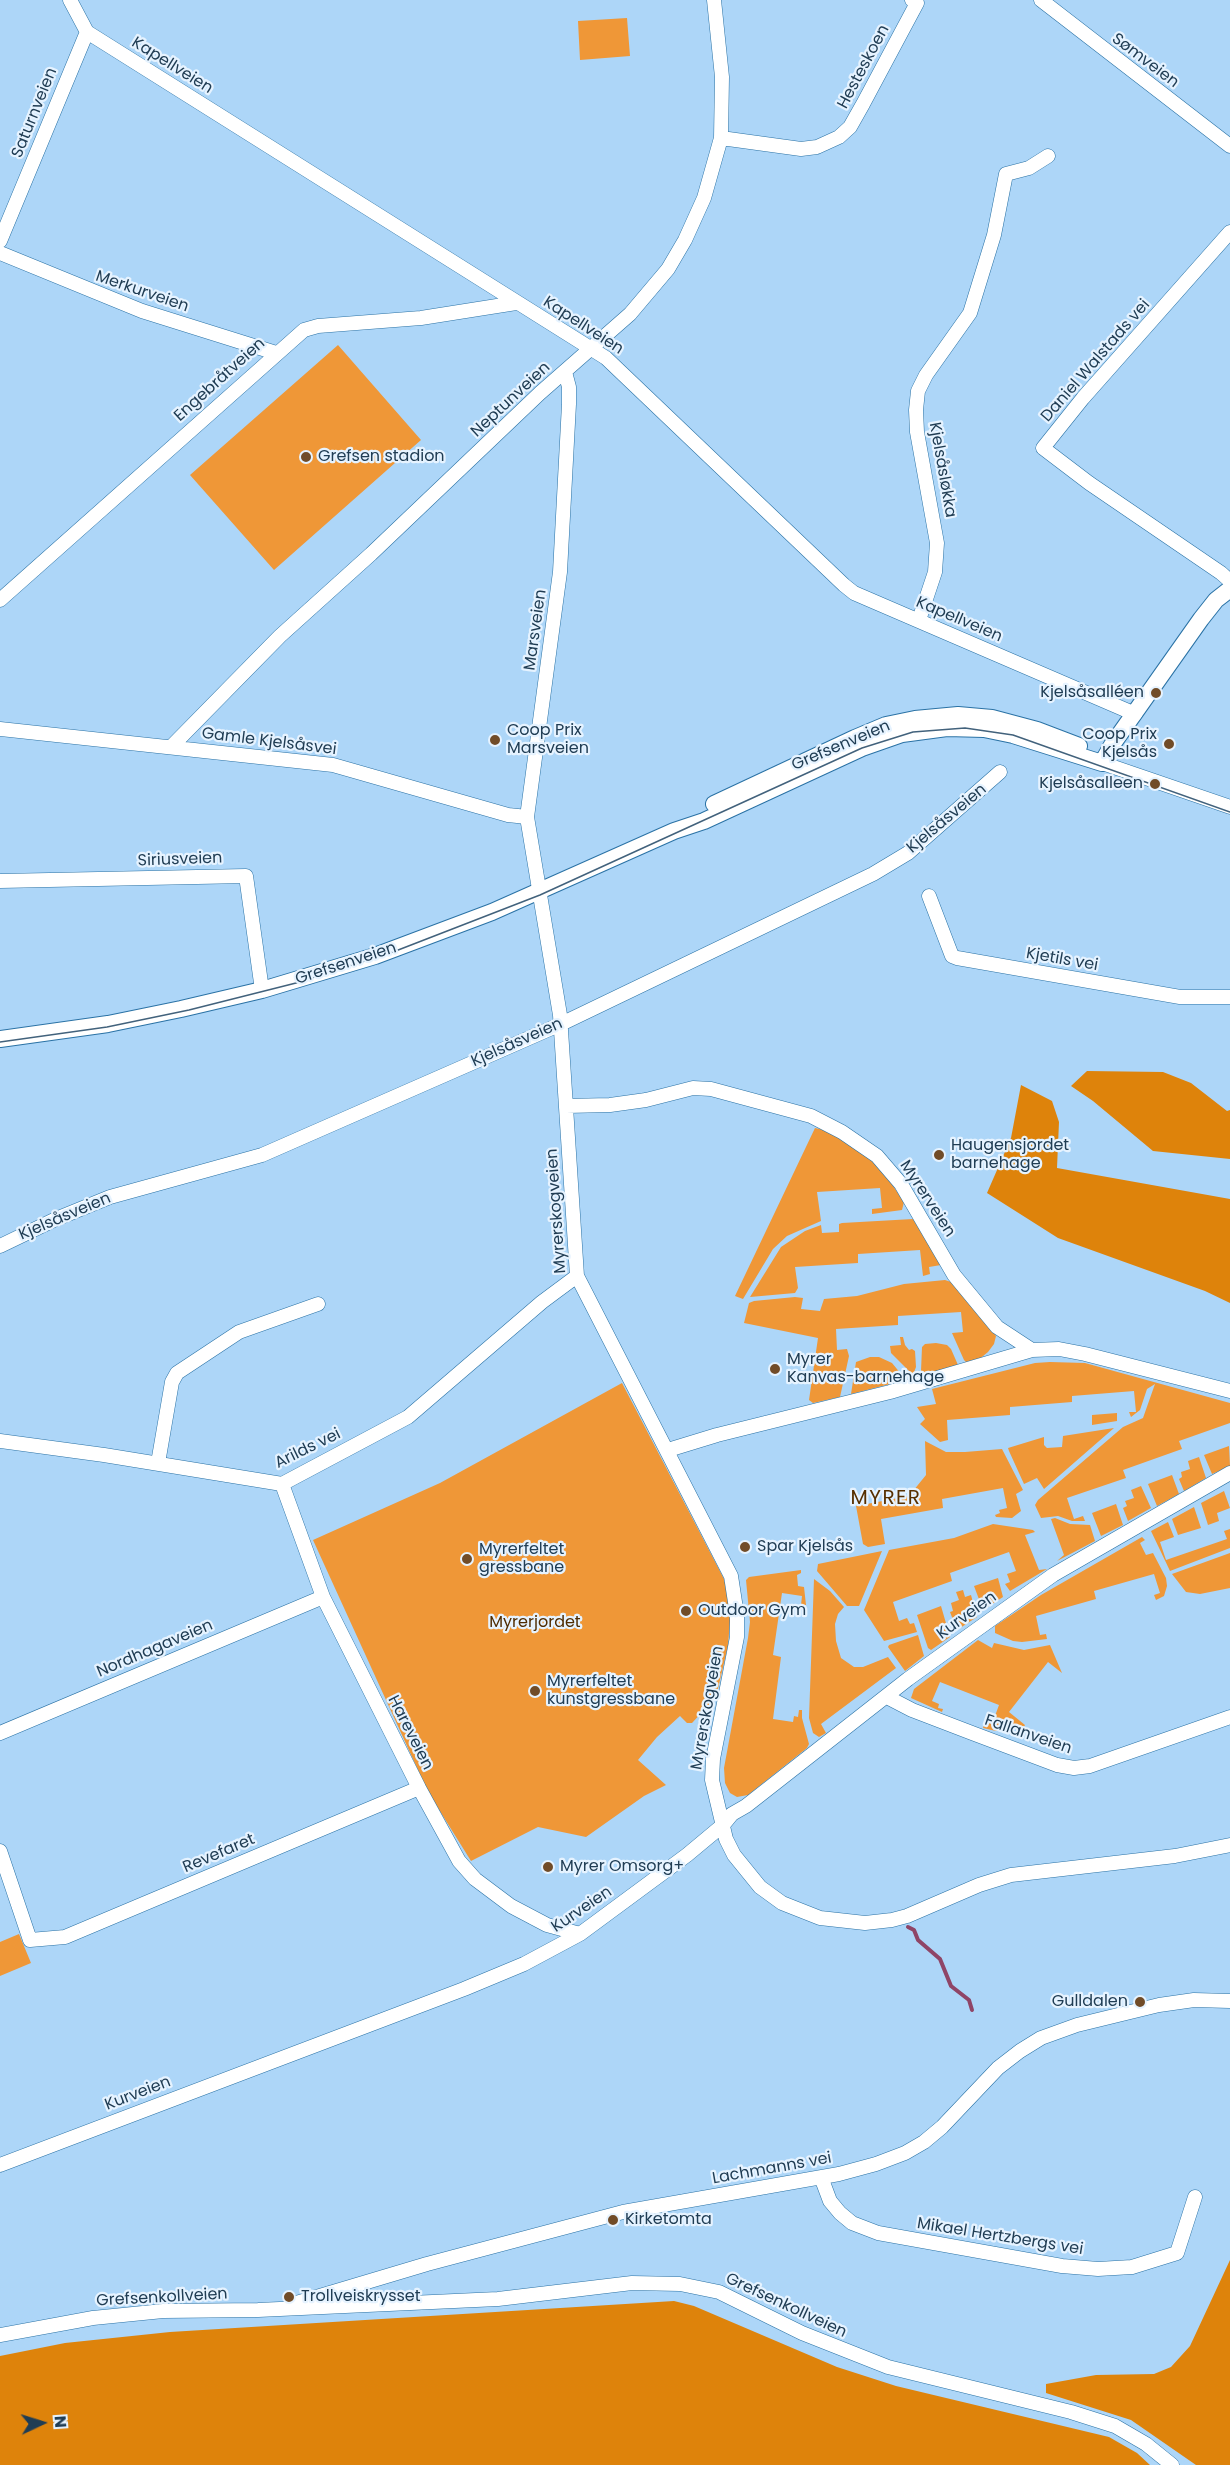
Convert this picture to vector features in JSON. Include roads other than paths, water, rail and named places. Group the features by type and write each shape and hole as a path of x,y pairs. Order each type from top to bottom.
{"main road":[{"path":"1102,763 1201,619 1230,589"},
{"name":"Grefsenveien","path":"0,1039 146,1017 262,990 332,970 405,945 539,892 674,831 701,810 825,751 876,729 915,719 958,715 1003,720 1077,745 1102,763"}],"street":[{"path":"70,0 87,32"},
{"name":"Neptunveien","path":"171,747 280,636 630,314 668,269 685,240 704,198 721,138 722,77 714,0"},
{"name":"Sømveien","path":"1041,0 1230,147"},
{"name":"Hesteskoen","path":"721,138 801,149 817,147 839,137 850,127 916,1"},
{"name":"Saturnveien","path":"0,240 87,32"},
{"name":"Kapellveien","path":"87,32 592,349 618,369 844,585 867,599 1135,714"},
{"name":"Kjelsåsløkka","path":"919,620 935,572 937,543 917,432 918,391 926,375 970,313 994,235 1006,174 1029,168 1048,156"},
{"name":"Daniel Walstads vei","path":"1230,232 1083,398 1043,448 1089,483 1230,581"},
{"name":"Merkurveien","path":"0,253 90,292 142,311 276,353"},
{"name":"Engebråtveien","path":"0,600 304,330 318,326 421,318 516,303"},
{"name":"Marsveien","path":"539,892 527,818 560,572 569,404 569,387 565,372"},
{"name":"Gamle Kjelsåsvei","path":"0,729 333,765 508,815 527,818"},
{"path":"1102,763 1230,807"},
{"name":"Kjelsåsveien","path":"0,1246 56,1219 110,1197 262,1155 561,1024 873,873 908,853 1000,772"},
{"name":"Siriusveien","path":"0,881 246,876 262,990"},
{"name":"Myrerskogveien","path":"539,892 561,1024 577,1276 727,1566 735,1594 737,1637 712,1759 712,1780 726,1839 734,1855 760,1887 782,1903 820,1918 865,1923 907,1916 979,1885 1011,1875 1175,1856 1230,1845"},
{"name":"Kjetils vei","path":"929,896 952,956 957,958 1180,998 1230,997"},
{"name":"Myrerveien","path":"566,1106 610,1105 646,1100 693,1088 711,1089 781,1107 826,1123 859,1143 883,1162 901,1184 954,1275 997,1327 1032,1350"},
{"name":"Arilds vei","path":"0,1441 158,1463 282,1484 408,1417 542,1302 577,1276"},
{"path":"158,1463 172,1382 177,1373 238,1332 318,1304"},
{"path":"668,1450 717,1435 890,1392 1032,1350 1085,1353 1230,1391"},
{"name":"Kurveien","path":"0,2165 464,1989 524,1964 580,1934 687,1855 723,1825 732,1814 1053,1575 1230,1473"},
{"name":"Hareveien","path":"282,1484 323,1597 459,1862 475,1879 511,1906 547,1925 580,1934"},
{"name":"Nordhagaveien","path":"0,1733 323,1597"},
{"name":"Fallanveien","path":"887,1697 912,1710 972,1733 1057,1765 1074,1768 1090,1766 1230,1717"},
{"name":"Revefaret","path":"0,1851 30,1940 65,1937 419,1788"},
{"name":"Lachmanns vei","path":"327,2300 623,2212 821,2177 876,2164 916,2147 942,2127 1008,2059 1054,2032 1159,2005 1202,2000 1230,2001"},
{"name":"Mikael Hertzbergs vei","path":"821,2177 830,2201 840,2213 852,2223 878,2233 1062,2266 1098,2269 1132,2267 1177,2253 1195,2197"},
{"name":"Grefsenkollveien","path":"0,2335 58,2324 163,2311 283,2308 327,2300 526,2297 648,2282 703,2287 719,2292 802,2333 867,2360 914,2374 1071,2412 1115,2426 1146,2444 1172,2465"}],"waterway":[{"path":"908,1927 914,1930 918,1940 940,1959 951,1986 969,2000 972,2010"}],"tram line":[{"path":"0,1042 107,1027 189,1010 296,983 393,952 540,895 862,748 913,732 965,728 1013,735 1230,812"}],"place":[{"name":"Grefsen stadion","path":"306,457"},
{"name":"Kjelsåsalléen","path":"1156,693"},
{"name":"Coop Prix Marsveien","path":"495,740"},
{"name":"Coop Prix Kjelsås","path":"1169,744"},
{"name":"Kjelsåsalleen","path":"1155,784"},
{"name":"Haugensjordet barnehage","path":"939,1155"},
{"name":"Myrer Kanvas-barnehage","path":"775,1369"},
{"name":"Spar Kjelsås","path":"745,1547"},
{"name":"Myrerfeltet gressbane","path":"467,1559"},
{"name":"Outdoor Gym","path":"686,1611"},
{"name":"Myrerfeltet kunstgressbane","path":"535,1691"},
{"name":"Myrer Omsorg+","path":"548,1867"},
{"name":"Gulldalen","path":"1140,2002"},
{"name":"Kirketomta","path":"613,2220"},
{"name":"Trollveiskrysset","path":"289,2297"}],"district":[{"name":"MYRER","path":"886,1499"}],"park label":[{"name":"Myrerjordet","path":"535,1623"}]}
